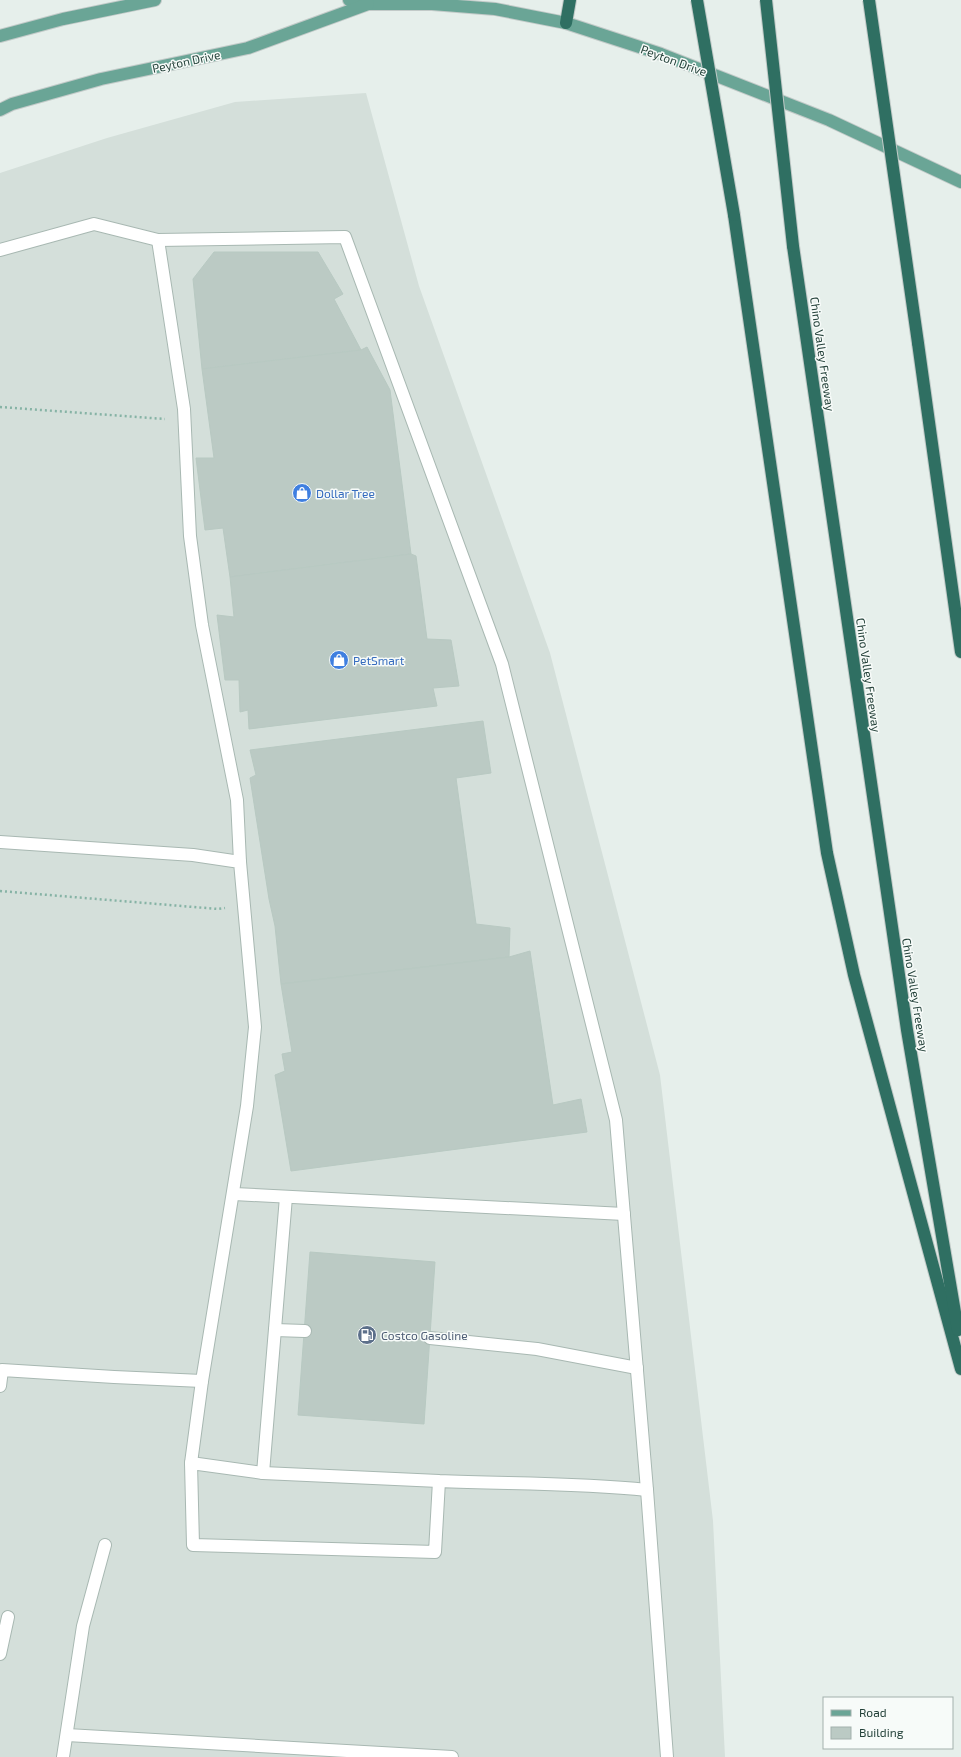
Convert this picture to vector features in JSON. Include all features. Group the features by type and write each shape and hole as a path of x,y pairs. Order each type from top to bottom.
{"highway":[{"path":"566,23 570,0"},
{"path":"697,0 734,215 828,853 854,975 961,1369"},
{"name":"Chino Valley Freeway","path":"766,0 793,246 906,1023 961,1351"},
{"path":"869,0 961,652"}],"main road":[{"path":"0,36 63,19 136,2 155,0"},
{"name":"Peyton Drive","path":"349,0 369,4 432,4 495,9 566,23 661,54 829,120 961,182"},
{"name":"Peyton Drive","path":"0,110 12,104 101,79 248,48 369,4"}],"lane":[{"path":"0,250 94,224 158,240 345,236 502,664 616,1120 647,1490 667,1757"},
{"path":"158,240 185,421 190,536 202,625 237,800 240,862 255,1027 247,1106 234,1194 202,1381 191,1463 193,1545 435,1552 439,1481"},
{"path":"0,842 193,855 240,862"},
{"path":"234,1194 624,1214"},
{"path":"263,1473 286,1197"},
{"path":"275,1330 305,1331"},
{"path":"430,1338 537,1349 637,1368"},
{"path":"0,1386 2,1370 202,1381"},
{"path":"191,1463 263,1473 519,1484 595,1485 647,1490"},
{"path":"63,1757 83,1626 105,1545"},
{"path":"0,1654 8,1617"},
{"path":"67,1735 452,1757"}],"path":[{"path":"0,407 185,421"},
{"path":"0,891 218,909 244,904"}],"shaded area":[{"path":"366,93 419,286 550,653 660,1075 713,1521 725,1757 0,1757 0,173 107,138 235,102"}],"building":[{"path":"214,252 318,252 343,294 334,299 361,350 202,369 193,279"},
{"name":"Dollar Tree","path":"367,347 390,390 411,554 230,577 223,528 205,530 196,458 214,458 202,369 361,350"},
{"name":"PetSmart","path":"411,554 416,556 427,639 451,640 459,686 433,688 437,706 249,729 248,710 240,712 239,680 225,680 217,615 234,617 230,577"},
{"path":"483,721 491,773 456,778 476,924 510,928 509,957 281,984 275,926 269,899 250,778 256,775 250,750"},
{"path":"530,951 553,1105 581,1099 587,1132 291,1171 275,1075 285,1071 282,1054 292,1052 281,984 509,957"},
{"name":"Costco Gasoline","path":"310,1252 435,1262 424,1424 298,1415"}],"place":[{"name":"Dollar Tree","path":"302,493"},
{"name":"PetSmart","path":"339,660"},
{"name":"Costco Gasoline","path":"367,1335"}]}
